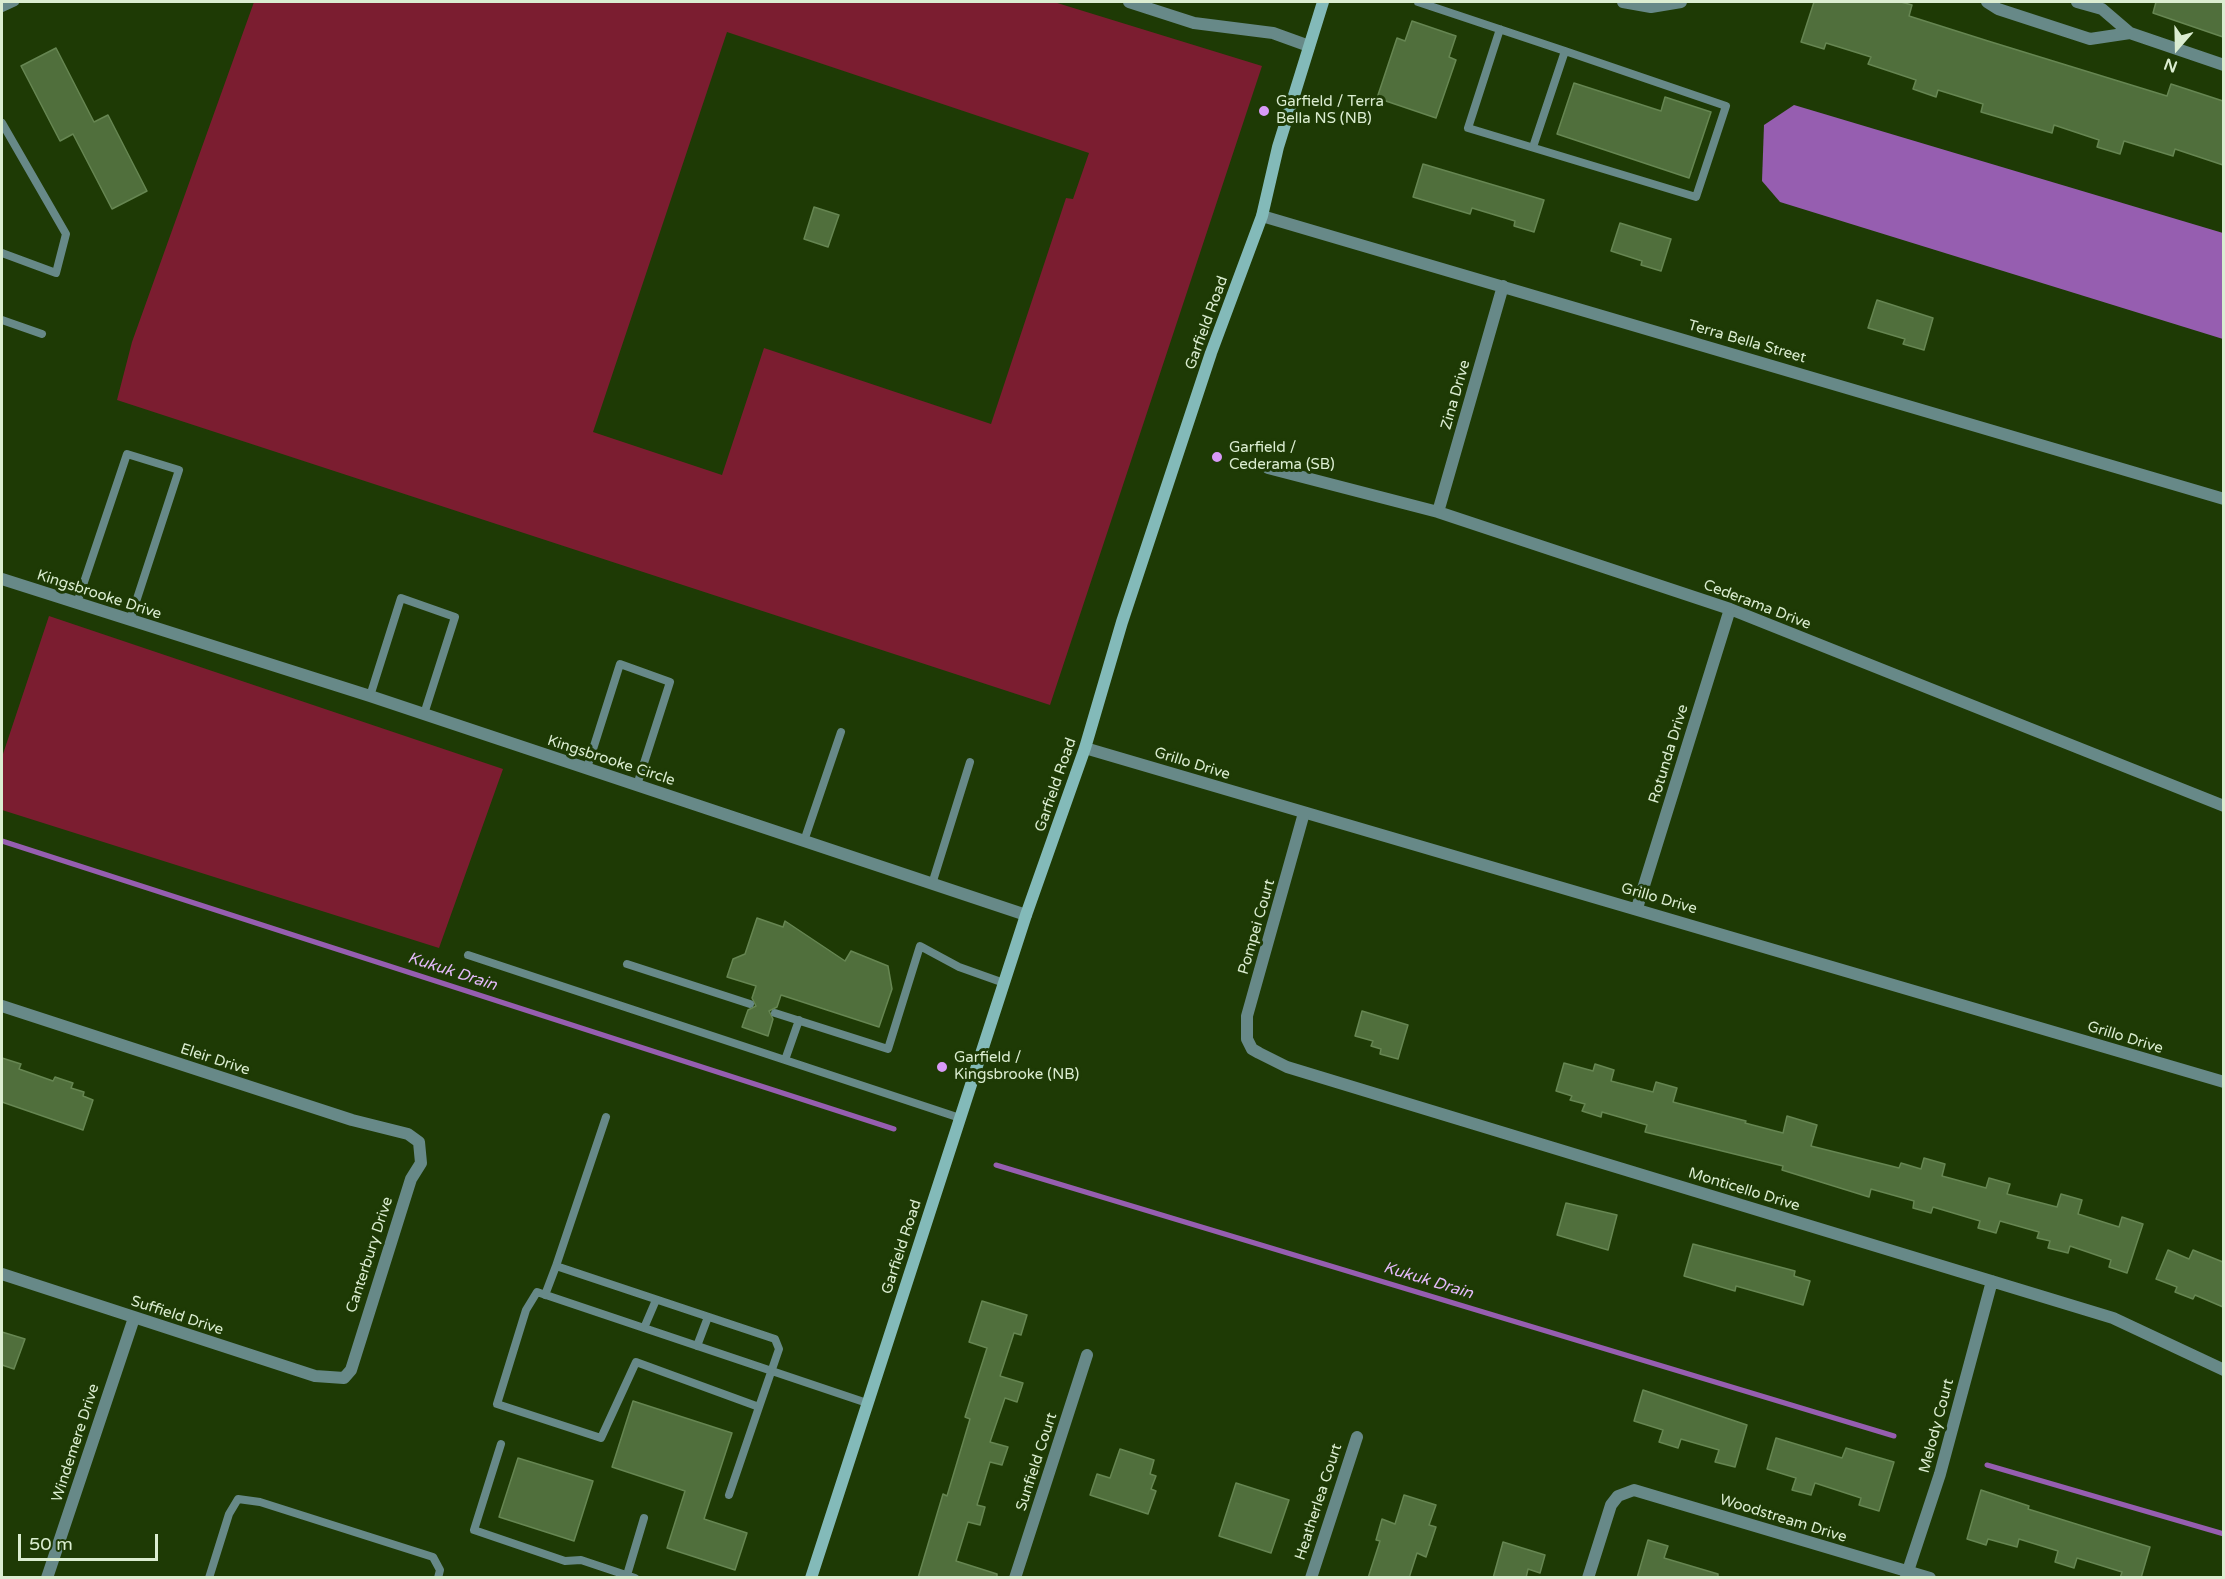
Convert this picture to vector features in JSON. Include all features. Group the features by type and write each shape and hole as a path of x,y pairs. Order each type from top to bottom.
{"main road":[{"name":"Garfield Road","path":"811,1578 1026,915 1085,748 1122,622 1208,362 1262,216 1278,147 1323,2"}],"street":[{"path":"1129,2 1194,23 1273,33 1310,46"},
{"path":"1623,2 1651,6 1681,2"},
{"path":"1987,2 1998,9 2090,39 2130,33"},
{"path":"2077,2 2102,9 2130,33 2223,65"},
{"name":"Terra Bella Street","path":"1262,216 2223,499"},
{"name":"Zina Drive","path":"1438,512 1503,286"},
{"name":"Cederama Drive","path":"1268,468 1438,512 1730,609 2223,806"},
{"name":"Kingsbrooke Drive","path":"2,579 187,638"},
{"name":"Rotunda Drive","path":"1637,908 1730,609"},
{"name":"Kingsbrooke Circle","path":"187,638 370,696 1026,915"},
{"name":"Grillo Drive","path":"1085,748 1637,908 2223,1082"},
{"name":"Pompei Court","path":"1251,1049 1245,1029 1247,1016 1304,813"},
{"name":"Eleir Drive","path":"2,1005 352,1120 408,1134 419,1142"},
{"name":"Monticello Drive","path":"1251,1049 1287,1067 2113,1318 2223,1370"},
{"name":"Canterbury Drive","path":"344,1378 351,1370 411,1179 421,1163 419,1142"},
{"name":"Suffield Drive","path":"2,1274 315,1376 344,1378"},
{"name":"Melody Court","path":"1907,1574 1940,1474 1992,1281"},
{"name":"Windemere Drive","path":"47,1578 134,1318"},
{"name":"Sunfield Court","path":"1016,1578 1087,1355"},
{"name":"Heatherlea Court","path":"1311,1578 1357,1437"},
{"name":"Woodstream Drive","path":"1588,1578 1607,1515 1618,1496 1627,1491 1654,1496 1907,1574 1930,1578"}],"lane":[{"path":"2,8 15,2"},
{"path":"1418,2 1500,29 1726,106 1696,197 1468,128 1500,29"},
{"path":"1533,147 1565,51"},
{"path":"2,123 66,234 56,273 2,253"},
{"path":"2,320 42,334"},
{"path":"77,603 127,454 179,470 130,620"},
{"path":"370,696 401,598 455,617 424,714"},
{"path":"586,768 620,664 670,682 637,785"},
{"path":"804,841 841,732"},
{"path":"932,884 970,762"},
{"path":"775,1013 888,1049 920,946 959,967 1004,983"},
{"path":"468,955 960,1118"},
{"path":"627,964 750,1004"},
{"path":"785,1060 799,1020"},
{"path":"545,1295 606,1117"},
{"path":"556,1266 775,1339 779,1349 729,1495"},
{"path":"759,1407 636,1362 601,1438 497,1404 526,1310 537,1292 867,1403"},
{"path":"644,1328 656,1300"},
{"path":"697,1346 708,1317"},
{"path":"501,1444 474,1530 565,1561 581,1560 631,1576 644,1518"},
{"path":"209,1578 229,1514 238,1499 260,1502 433,1557 440,1570 438,1578"}],"shaded area":[{"path":"254,2 1054,2 1262,66 1050,705 117,400 132,342","holes":["727,32 1089,153 1073,199 1066,198 991,424 764,348 722,475 593,432"]},
{"path":"1794,105 2223,233 2223,339 1780,202 1762,181 1764,125"},
{"path":"49,616 503,769 439,948 2,810 2,757"}],"building":[{"path":"1814,2 1901,2 1912,5 1909,16 1988,41 2167,96 2171,84 2223,101 2223,165 2175,149 2173,156 2124,141 2120,154 2097,147 2099,140 2054,125 2052,133 1981,112 1983,104 1938,90 1936,97 1913,89 1916,80 1868,64 1871,57 1826,43 1824,49 1801,42"},
{"path":"2156,2 2223,2 2223,37 2153,13"},
{"path":"1412,21 1456,36 1449,57 1456,60 1436,118 1377,98 1397,38 1405,41"},
{"path":"56,48 94,122 108,115 147,191 112,209 73,134 60,141 21,66"},
{"path":"1574,83 1661,111 1665,97 1711,112 1689,178 1557,134"},
{"path":"1423,164 1544,200 1534,232 1514,226 1515,221 1472,208 1470,214 1413,197"},
{"path":"814,207 839,215 828,247 804,239"},
{"path":"1620,223 1671,239 1661,271 1641,265 1642,261 1611,251"},
{"path":"1877,300 1933,318 1924,350 1903,344 1905,339 1868,328"},
{"path":"757,918 783,927 785,921 845,961 851,951 888,966 892,989 879,1027 781,995 777,1007 769,1011 773,1019 768,1036 742,1027 748,1010 756,1006 752,998 756,986 727,977 733,959 745,954"},
{"path":"1362,1011 1408,1025 1398,1059 1380,1054 1381,1049 1371,1046 1373,1041 1355,1036"},
{"path":"2,1058 21,1064 19,1069 53,1081 55,1077 73,1083 71,1088 84,1092 83,1096 93,1100 83,1130 2,1102"},
{"path":"1564,1063 1593,1071 1595,1064 1614,1070 1611,1081 1653,1092 1656,1082 1677,1088 1673,1102 1783,1133 1787,1116 1817,1125 1811,1146 1899,1168 1901,1163 1921,1169 1924,1158 1945,1164 1942,1176 1986,1188 1989,1178 2010,1184 2007,1194 2057,1207 2061,1194 2082,1200 2078,1214 2119,1227 2122,1217 2143,1224 2127,1273 2109,1267 2111,1260 2070,1246 2068,1253 2048,1248 2050,1241 2037,1238 2039,1232 2000,1221 1996,1233 1978,1228 1980,1221 1933,1207 1931,1213 1913,1208 1914,1201 1871,1189 1869,1197 1782,1170 1783,1166 1645,1132 1647,1125 1602,1112 1601,1117 1582,1111 1585,1104 1570,1100 1572,1096 1556,1091"},
{"path":"1566,1203 1617,1215 1608,1250 1557,1235"},
{"path":"1693,1244 1795,1271 1794,1276 1810,1281 1803,1305 1736,1286 1735,1291 1684,1276"},
{"path":"2168,1250 2189,1259 2193,1250 2223,1262 2223,1307 2195,1295 2193,1299 2175,1292 2177,1287 2156,1279"},
{"path":"982,1301 1027,1315 1021,1335 1014,1333 1000,1376 1023,1383 1017,1402 1005,1398 990,1442 1008,1447 1002,1465 990,1462 977,1505 985,1507 980,1525 968,1522 956,1561 997,1574 997,1578 918,1578 943,1494 947,1496 970,1419 965,1417 987,1348 969,1342"},
{"path":"2,1332 25,1339 14,1369 2,1365"},
{"path":"1643,1390 1747,1425 1735,1467 1715,1462 1719,1450 1681,1439 1678,1448 1659,1442 1663,1430 1634,1421"},
{"path":"633,1401 732,1433 704,1519 747,1533 735,1570 667,1548 685,1491 612,1467"},
{"path":"1776,1438 1842,1458 1846,1448 1894,1462 1879,1511 1859,1505 1861,1498 1815,1483 1811,1495 1792,1490 1796,1478 1767,1469"},
{"path":"1120,1449 1154,1460 1150,1474 1156,1476 1151,1489 1156,1491 1148,1514 1090,1495 1097,1474 1110,1478"},
{"path":"518,1458 593,1481 574,1541 499,1517"},
{"path":"1236,1483 1289,1500 1271,1553 1219,1536"},
{"path":"1981,1490 2029,1506 2028,1509 2150,1547 2141,1578 2120,1578 2122,1572 2077,1558 2074,1568 2055,1562 2058,1551 2019,1539 2017,1547 1988,1539 1986,1545 1967,1539"},
{"path":"1404,1495 1436,1505 1429,1525 1436,1527 1426,1557 1417,1553 1409,1578 1368,1578 1380,1541 1376,1540 1382,1519 1395,1524"},
{"path":"1648,1540 1668,1546 1664,1558 1718,1574 1718,1578 1637,1578"},
{"path":"1503,1542 1545,1555 1540,1573 1528,1569 1526,1578 1493,1578"}],"waterway":[{"name":"Kukuk Drain","path":"2,841 894,1129"},
{"name":"Kukuk Drain","path":"996,1165 1894,1436"},
{"path":"1987,1465 2224,1534"}],"place":[{"name":"Garfield / Terra Bella NS (NB)","path":"1264,111"},
{"name":"Garfield / Cederama (SB)","path":"1217,457"},
{"name":"Garfield / Kingsbrooke (NB)","path":"942,1067"}]}
